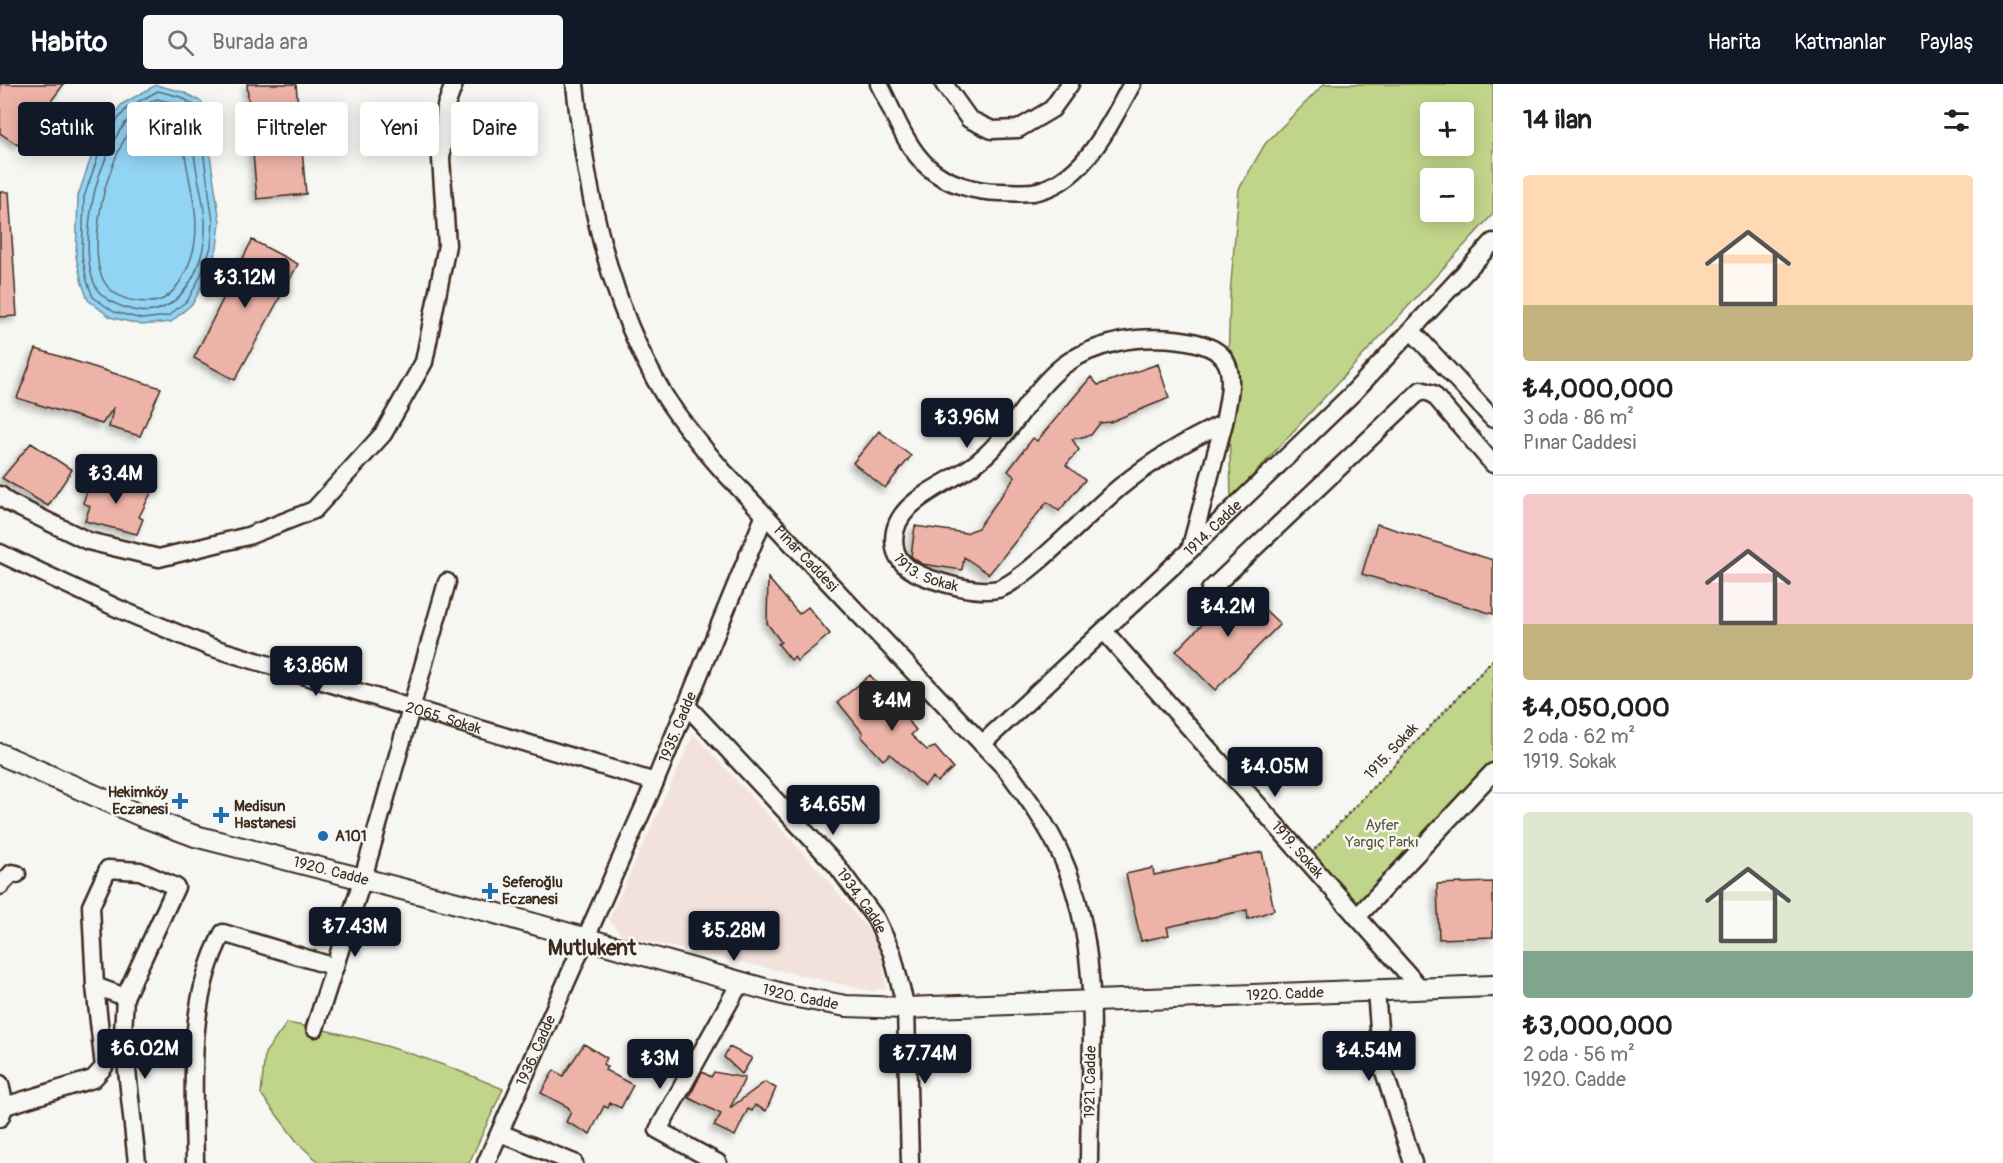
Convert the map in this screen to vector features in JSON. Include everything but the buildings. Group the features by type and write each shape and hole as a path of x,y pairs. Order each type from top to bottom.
{"main road":[{"name":"1920. Cadde","path":"0,754 114,804 195,836 363,878 587,938 740,983 827,1004 906,1008 1493,986"}],"street":[{"path":"0,495 8,502 88,541 159,558 248,536 314,510 383,434 424,362 447,245 441,159 446,106 454,84"},
{"name":"Pınar Caddesi","path":"575,84 597,219 606,259 632,333 664,395 684,424 764,517 982,744 1028,798 1062,857 1086,940 1093,1002"},
{"path":"879,84 903,133 928,167 960,185 986,192 1033,192 1058,183 1077,170 1103,136 1132,84"},
{"path":"944,84 969,119 993,130 1018,129 1052,109 1070,84"},
{"name":"1914. Cadde","path":"982,744 1191,550 1352,394 1493,242"},
{"path":"1412,331 1493,419"},
{"name":"1913. Sokak","path":"1191,550 1224,423 1229,378 1228,365 1219,353 1206,345 1168,340 1120,341 1096,349 1065,364 1048,379 1011,427 980,460 904,511 895,523 893,535 895,552 905,566 920,576 971,588 999,588 1032,565 1104,500 1147,467 1190,439 1224,423"},
{"path":"1210,590 1421,390 1433,394 1493,464"},
{"name":"1935. Cadde","path":"587,938 687,706 764,517"},
{"name":"2065. Sokak","path":"0,553 119,609 210,647 655,782"},
{"path":"315,1028 363,878 447,582"},
{"name":"1919. Sokak","path":"1104,631 1421,989"},
{"name":"1934. Cadde","path":"687,706 830,859 876,919 892,953 906,1008 910,1163"},
{"path":"1357,917 1493,772"},
{"path":"0,1084 3,1112 93,1079 104,1067 95,986 90,906 108,869 140,871 176,887 125,997 123,1033 137,1163"},
{"path":"0,886 12,873 17,874"},
{"path":"195,1163 194,1069 199,1018 209,959 223,933 335,967"},
{"name":"1936. Cadde","path":"486,1163 587,938"},
{"path":"718,1163 658,1130 740,983"},
{"path":"95,986 125,997"},
{"path":"1376,991 1382,1065 1413,1163"},
{"name":"1921. Cadde","path":"1089,1163 1093,1002"},
{"path":"500,1133 574,1163"}],"path":[{"name":"1915. Sokak","path":"1306,859 1493,660"}],"shaded area":[{"path":"694,734 826,878 881,946 886,988 872,991 623,936 609,919"}],"green space":[{"path":"1324,84 1493,84 1493,214 1231,499 1228,365 1230,295 1239,189 1265,144"},
{"name":"Ayfer Yargıç Parkı","path":"1493,660 1493,772 1357,917 1306,859"},
{"path":"287,1023 342,1034 397,1049 503,1089 469,1163 320,1163 298,1143 261,1094 265,1053"}],"water":[{"path":"156,85 183,92 202,102 127,102 127,156 210,156 220,222 217,248 206,278 193,303 171,322 142,325 110,317 88,300 76,257 78,196 92,156 115,156 115,113 122,104"}],"place":[{"name":"Hekimköy Eczanesi","path":"180,801"},
{"name":"Medisun Hastanesi","path":"221,815"},
{"name":"A101","path":"323,836"},
{"name":"Seferoğlu Eczanesi","path":"490,891"}],"district":[{"name":"Mutlukent","path":"592,948"}]}
